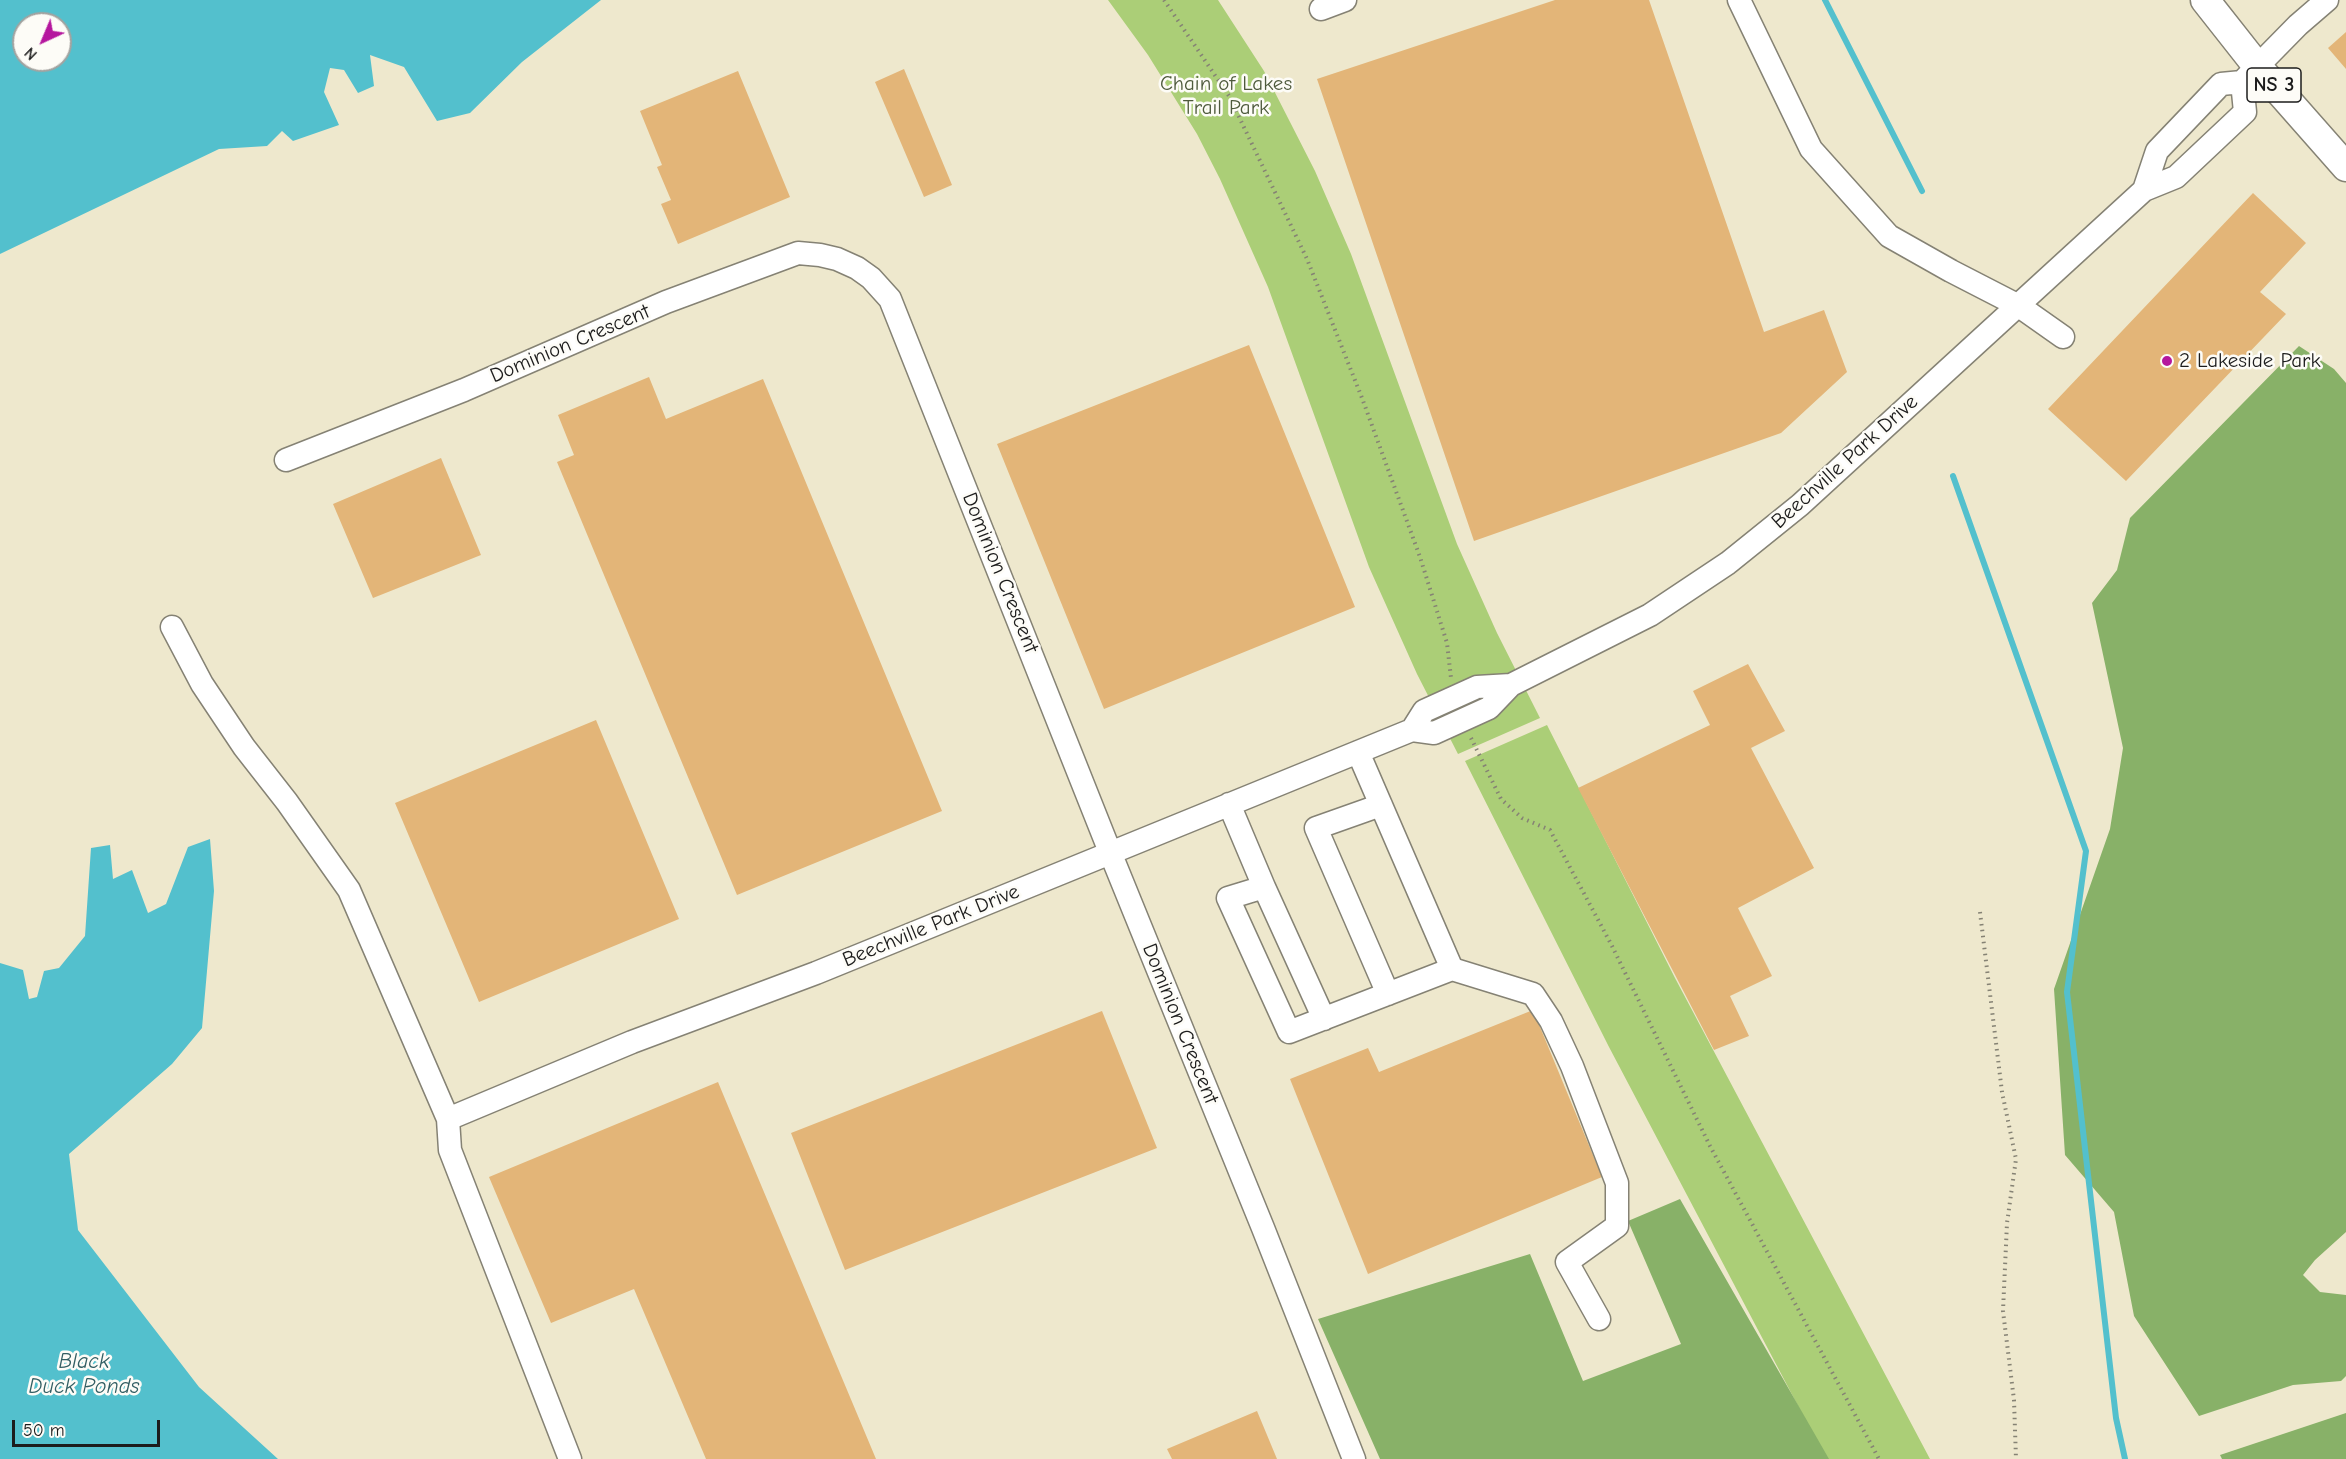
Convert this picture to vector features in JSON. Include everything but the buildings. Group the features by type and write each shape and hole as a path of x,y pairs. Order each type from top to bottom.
{"main road":[{"name":"NS 3","path":"2205,0 2249,74 2346,167"}],"street":[{"path":"1321,9 1345,0"},
{"path":"1739,0 1811,149 1889,236 2019,306 2063,337"},
{"path":"2145,190 2157,151 2221,84 2249,74 2327,0"},
{"name":"Beechville Park Drive","path":"448,1119 632,1042 816,973 1412,730 1434,732 1490,708 1511,685 1650,615 1728,562 1800,505 2145,190 2176,177 2245,112 2249,74"},
{"name":"Dominion Crescent","path":"286,460 464,390 666,302 798,253 820,255 847,263 871,278 890,299 1354,1459"},
{"path":"172,627 201,684 348,890 448,1119 450,1150 570,1459"},
{"name":"Beechville Park Drive","path":"1412,730 1424,711 1477,687 1511,685"},
{"path":"1358,752 1452,969"},
{"path":"1229,804 1324,1019"},
{"path":"1381,805 1316,828 1388,994"},
{"path":"1264,886 1227,898 1288,1032 1452,969 1533,994 1551,1021 1572,1066 1617,1183 1617,1226 1567,1262 1599,1319"}],"path":[{"path":"1164,0 1229,96 1307,259 1362,398 1420,557 1447,642 1453,698"},
{"path":"1463,720 1501,799 1522,818 1550,831 1611,944 1710,1146 1879,1459"},
{"path":"1980,912 2002,1092 2016,1159 2007,1223 2003,1311 2014,1400 2016,1459"}],"green space":[{"name":"Chain of Lakes Trail Park","path":"1108,0 1218,0 1264,71 1315,171 1351,254 1457,544 1497,633 1540,718 1458,754 1417,674 1369,567 1268,287 1220,179 1197,134 1148,55"},
{"path":"2299,346 2334,369 2346,383 2346,1232 2315,1260 2303,1275 2320,1292 2346,1295 2346,1376 2341,1381 2293,1385 2199,1416 2134,1316 2114,1212 2065,1155 2054,989 2110,829 2123,748 2092,603 2117,570 2130,518"},
{"path":"1547,725 1675,978 1930,1459 1826,1459 1609,1047 1465,761"},
{"path":"1680,1199 1829,1459 1380,1459 1318,1319 1530,1254 1583,1381 1681,1344 1628,1221"},
{"path":"2346,1413 2346,1459 2222,1459 2220,1455"}],"water":[{"path":"0,0 601,0 522,62 470,113 437,121 404,67 370,55 374,86 358,93 344,70 330,68 324,92 339,125 293,141 282,131 267,146 219,149 0,254"},
{"name":"Black Duck Ponds","path":"210,839 214,891 202,1028 172,1064 69,1154 78,1230 199,1387 278,1459 0,1459 0,963 23,970 29,999 37,997 44,971 59,968 85,936 91,848 110,845 113,879 132,870 148,913 166,904 188,847"}],"waterway":[{"path":"1825,0 1922,191"},
{"path":"1953,476 2086,851 2067,992 2116,1418 2125,1459"}],"place":[{"name":"2 Lakeside Park","path":"2167,361"}]}
